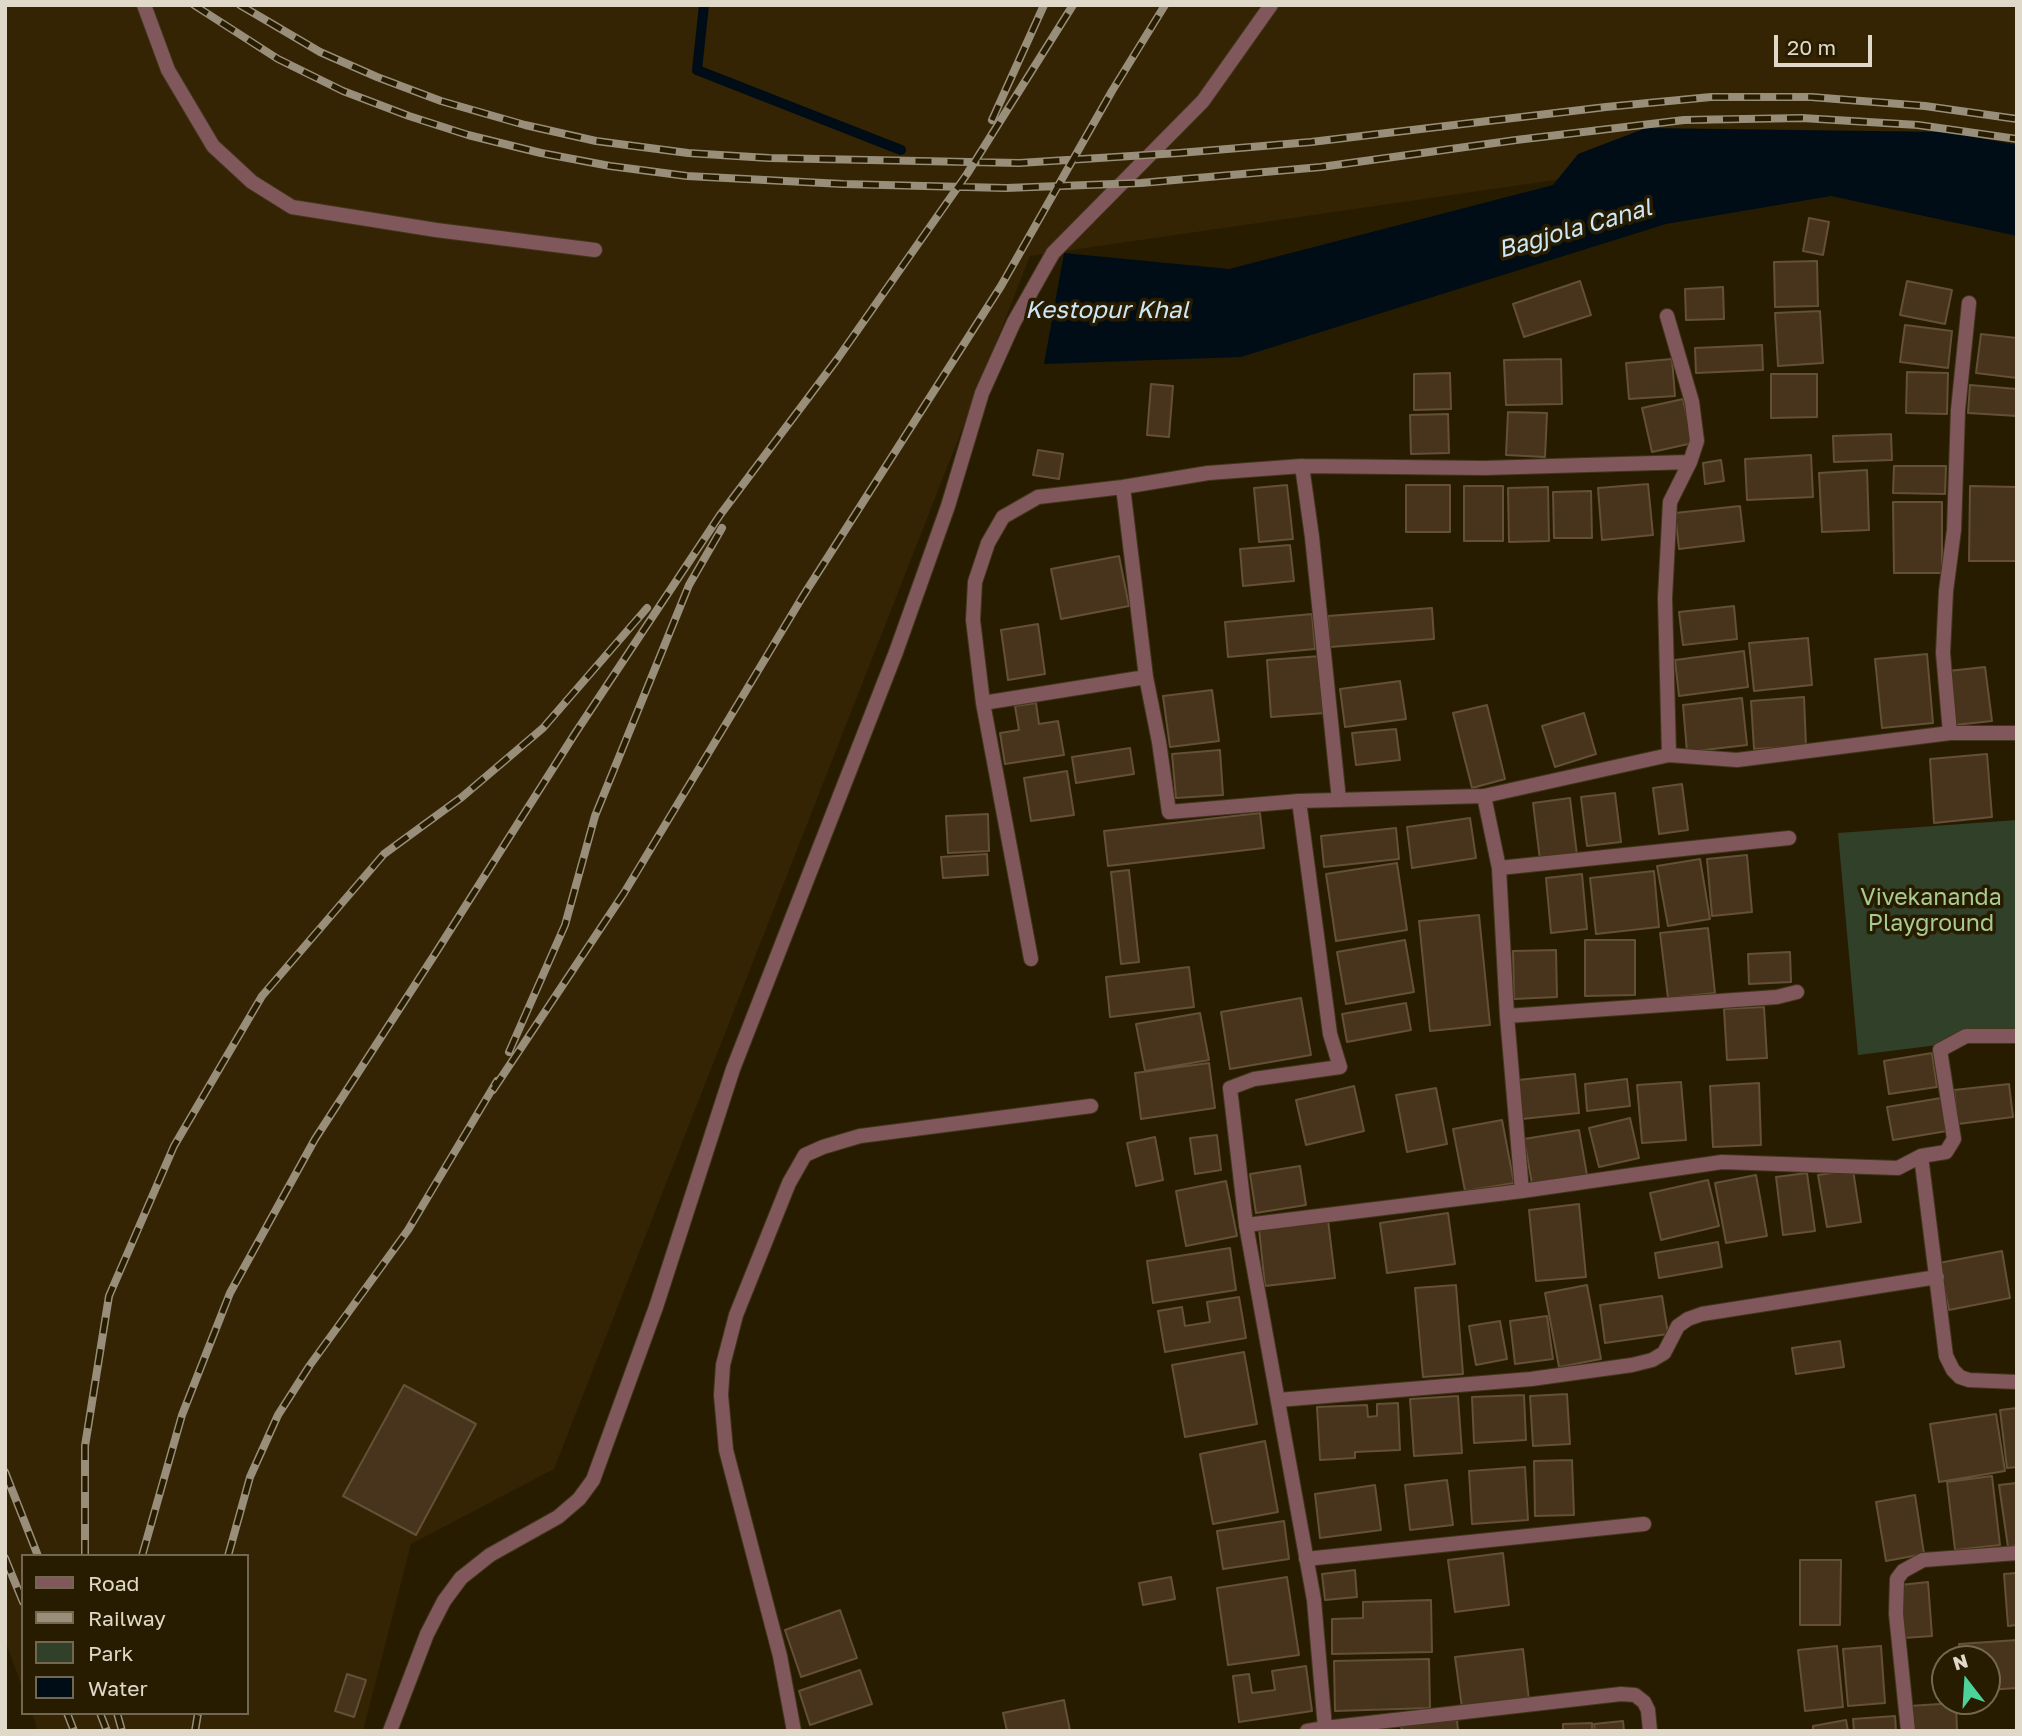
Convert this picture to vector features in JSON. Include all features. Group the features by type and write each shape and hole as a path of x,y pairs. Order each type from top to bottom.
{"street":[{"path":"144,5 168,70 213,146 252,182 292,207 436,230 595,250"},
{"path":"390,1731 427,1634 444,1601 461,1578 490,1555 558,1517 579,1499 593,1480 656,1307 733,1069 896,652 948,506 982,393 1014,322 1053,253 1203,101 1272,5"},
{"path":"1950,733 1944,640 1946,591 1954,530 1958,410 1969,303"},
{"path":"1667,316 1692,402 1697,441 1670,502 1665,598 1669,755"},
{"path":"1031,959 984,703 973,620 975,582 988,542 1003,517 1038,497 1208,473 1302,466 1484,468 1690,462"},
{"path":"1302,466 1312,537 1339,800"},
{"path":"1123,487 1146,677 1169,812 1299,801 1484,796 1669,755 1737,760 1950,733 2017,733"},
{"path":"984,703 1146,677"},
{"path":"1484,796 1499,868 1507,1016 1522,1191"},
{"path":"1299,801 1330,1034 1340,1067 1254,1079 1230,1088 1247,1225 1314,1600 1325,1729"},
{"path":"1499,868 1789,838"},
{"path":"1507,1016 1777,997 1797,992"},
{"path":"1247,1225 1522,1191 1722,1162 1898,1168 1921,1156 1946,1152 1954,1139 1940,1050 1966,1036 2017,1036"},
{"path":"793,1731 780,1656 726,1450 721,1395 723,1365 736,1315 789,1183 805,1155 860,1136 1091,1106"},
{"path":"1921,1156 1946,1356 1960,1377 1969,1380 2017,1382"},
{"path":"1278,1400 1531,1378 1632,1365 1652,1360 1664,1353 1678,1326 1702,1314 1937,1278"},
{"path":"1306,1559 1644,1524"},
{"path":"1909,1731 1896,1614 1897,1579 1903,1571 1923,1560 2017,1553"},
{"path":"1307,1731 1622,1694 1634,1695 1644,1702 1648,1710 1650,1731"}],"shaded area":[{"path":"5,5 2017,5 2017,137 1624,170 1030,256 554,1469 411,1544 363,1731 38,1731 33,1715 248,1715 248,1554 21,1554 21,1684 5,1640"}],"green space":[{"name":"Vivekananda Playground","path":"2017,820 2017,1035 1858,1055 1838,833"}],"water":[{"name":"Kestopur Khal","path":"1646,128 1948,132 2017,145 2017,236 1831,196 1666,224 1241,357 1044,364 1064,253 1229,269 1553,185 1578,154"}],"building":[{"path":"1809,218 1829,222 1823,255 1803,251"},
{"path":"1817,261 1818,306 1775,307 1774,262"},
{"path":"1580,281 1591,315 1524,337 1513,304"},
{"path":"1907,281 1952,290 1945,324 1900,315"},
{"path":"1723,287 1724,319 1686,320 1685,289"},
{"path":"1820,311 1823,363 1778,366 1775,313"},
{"path":"1905,325 1952,331 1948,368 1900,362"},
{"path":"1981,334 2017,338 2017,378 1976,373"},
{"path":"1762,345 1763,370 1696,373 1695,348"},
{"path":"1561,359 1562,404 1506,405 1504,360"},
{"path":"1672,359 1675,396 1629,399 1626,363"},
{"path":"1907,372 1948,373 1947,414 1906,413"},
{"path":"1450,373 1451,409 1414,410 1414,374"},
{"path":"1771,374 1817,374 1817,417 1771,418"},
{"path":"1151,384 1173,386 1169,437 1147,435"},
{"path":"1970,385 2017,389 2017,416 1968,413"},
{"path":"1683,399 1693,443 1652,452 1642,408"},
{"path":"1508,412 1547,413 1545,457 1506,455"},
{"path":"1448,414 1449,453 1411,454 1410,415"},
{"path":"1891,434 1892,460 1834,462 1833,436"},
{"path":"1038,450 1063,454 1059,479 1033,475"},
{"path":"1811,455 1813,497 1747,500 1745,459"},
{"path":"1721,460 1724,481 1705,484 1703,463"},
{"path":"1894,466 1946,466 1945,494 1893,493"},
{"path":"1867,470 1869,530 1822,532 1819,473"},
{"path":"1648,484 1653,535 1602,540 1598,488"},
{"path":"1287,485 1293,539 1259,542 1254,488"},
{"path":"1406,485 1450,485 1450,532 1406,532"},
{"path":"1464,486 1503,486 1503,541 1464,541"},
{"path":"1970,486 2017,487 2017,561 1969,561"},
{"path":"1548,487 1549,541 1509,542 1508,488"},
{"path":"1591,491 1592,538 1554,538 1553,492"},
{"path":"1893,502 1942,502 1942,573 1894,573"},
{"path":"1740,506 1744,541 1679,549 1675,513"},
{"path":"1290,545 1294,581 1243,586 1240,549"},
{"path":"1119,556 1129,606 1061,619 1051,569"},
{"path":"1734,606 1737,639 1683,645 1679,612"},
{"path":"1432,608 1434,639 1330,647 1328,616"},
{"path":"1312,614 1315,649 1228,657 1225,622"},
{"path":"1038,624 1045,674 1008,680 1001,630"},
{"path":"1808,638 1812,685 1754,691 1749,643"},
{"path":"1744,651 1748,687 1679,696 1675,660"},
{"path":"1927,654 1933,723 1882,728 1875,659"},
{"path":"1321,656 1325,713 1271,717 1267,660"},
{"path":"1985,667 1992,721 1955,725 1948,671"},
{"path":"1400,681 1406,719 1345,727 1340,689"},
{"path":"1212,690 1219,741 1170,747 1163,696"},
{"path":"1804,697 1806,746 1754,749 1751,701"},
{"path":"1742,698 1747,745 1687,752 1683,705"},
{"path":"1036,703 1039,724 1058,721 1064,755 1005,764 1000,733 1019,730 1015,706"},
{"path":"1487,705 1505,779 1472,788 1453,713"},
{"path":"1584,713 1596,754 1555,767 1542,726"},
{"path":"1396,729 1400,760 1356,765 1352,733"},
{"path":"1130,748 1134,774 1076,783 1072,757"},
{"path":"1220,750 1223,795 1176,798 1172,754"},
{"path":"1987,754 1992,817 1934,823 1930,759"},
{"path":"1067,771 1074,815 1031,821 1024,778"},
{"path":"1682,784 1688,830 1659,834 1653,788"},
{"path":"1615,793 1621,842 1587,846 1581,797"},
{"path":"1570,798 1577,855 1540,860 1533,803"},
{"path":"1260,813 1264,848 1108,866 1104,831"},
{"path":"988,814 989,851 948,853 946,816"},
{"path":"1470,818 1476,858 1412,868 1407,827"},
{"path":"1396,828 1399,859 1324,867 1321,836"},
{"path":"987,854 988,875 943,878 941,857"},
{"path":"1747,855 1752,912 1712,916 1707,859"},
{"path":"1700,859 1710,919 1668,926 1657,866"},
{"path":"1397,863 1407,930 1336,941 1326,874"},
{"path":"1129,870 1139,962 1121,964 1111,872"},
{"path":"1654,871 1659,927 1596,934 1590,878"},
{"path":"1582,874 1587,929 1551,933 1546,878"},
{"path":"1479,915 1490,1025 1430,1031 1419,921"},
{"path":"1708,928 1715,993 1668,998 1660,933"},
{"path":"1405,940 1414,992 1346,1004 1337,952"},
{"path":"1585,940 1635,940 1635,995 1585,996"},
{"path":"1556,950 1557,997 1514,999 1513,951"},
{"path":"1790,952 1791,982 1749,984 1748,954"},
{"path":"1189,967 1194,1007 1110,1017 1106,977"},
{"path":"1301,998 1311,1055 1230,1069 1221,1012"},
{"path":"1406,1003 1411,1030 1347,1042 1342,1014"},
{"path":"1764,1007 1767,1058 1727,1060 1724,1009"},
{"path":"1200,1013 1209,1060 1145,1071 1136,1024"},
{"path":"1932,1053 1937,1087 1889,1094 1884,1061"},
{"path":"1209,1063 1215,1108 1141,1119 1135,1073"},
{"path":"1575,1074 1579,1113 1522,1119 1518,1080"},
{"path":"1627,1079 1630,1106 1587,1111 1585,1084"},
{"path":"1681,1082 1686,1140 1642,1143 1637,1085"},
{"path":"1759,1083 1761,1145 1713,1147 1710,1086"},
{"path":"2009,1084 2013,1117 1958,1124 1954,1090"},
{"path":"1354,1086 1364,1131 1306,1145 1296,1100"},
{"path":"1436,1088 1447,1144 1407,1152 1396,1095"},
{"path":"1941,1098 1947,1131 1893,1140 1887,1107"},
{"path":"1630,1118 1639,1158 1599,1167 1589,1128"},
{"path":"1502,1120 1514,1183 1465,1191 1453,1129"},
{"path":"1579,1130 1587,1175 1532,1184 1524,1139"},
{"path":"1217,1135 1221,1170 1195,1174 1190,1138"},
{"path":"1155,1137 1163,1180 1136,1186 1127,1143"},
{"path":"1300,1166 1306,1205 1256,1213 1250,1174"},
{"path":"1853,1170 1861,1222 1827,1227 1818,1175"},
{"path":"1807,1173 1815,1231 1783,1235 1776,1177"},
{"path":"1756,1175 1767,1236 1726,1243 1715,1183"},
{"path":"1708,1180 1719,1226 1661,1240 1650,1193"},
{"path":"1226,1181 1237,1236 1186,1246 1176,1191"},
{"path":"1579,1204 1586,1277 1536,1281 1529,1210"},
{"path":"1448,1213 1455,1264 1387,1273 1380,1223"},
{"path":"1328,1220 1335,1278 1265,1286 1259,1229"},
{"path":"1718,1242 1722,1267 1659,1278 1655,1253"},
{"path":"1230,1248 1236,1290 1153,1303 1147,1261"},
{"path":"2002,1251 2010,1298 1949,1310 1939,1263"},
{"path":"1456,1285 1463,1374 1423,1377 1415,1288"},
{"path":"1587,1285 1601,1359 1559,1367 1545,1293"},
{"path":"1662,1296 1668,1334 1605,1343 1600,1305"},
{"path":"1239,1297 1246,1338 1165,1352 1158,1311 1182,1307 1185,1326 1210,1322 1207,1302"},
{"path":"1547,1316 1553,1359 1515,1364 1510,1321"},
{"path":"1500,1321 1507,1359 1476,1365 1469,1326"},
{"path":"1840,1341 1844,1367 1796,1374 1792,1348"},
{"path":"1244,1352 1257,1424 1185,1437 1172,1365"},
{"path":"404,1385 476,1424 416,1535 343,1496"},
{"path":"1567,1394 1570,1444 1533,1446 1530,1396"},
{"path":"1524,1395 1526,1440 1474,1443 1472,1397"},
{"path":"1458,1396 1462,1453 1414,1456 1410,1399"},
{"path":"1398,1403 1400,1450 1355,1452 1355,1458 1320,1460 1317,1407 1367,1405 1368,1417 1377,1416 1377,1404"},
{"path":"2017,1408 2017,1467 2007,1468 2000,1410"},
{"path":"1996,1414 2005,1471 1939,1482 1930,1424"},
{"path":"1265,1441 1278,1512 1213,1524 1200,1454"},
{"path":"1572,1460 1574,1515 1535,1516 1534,1461"},
{"path":"1525,1467 1528,1520 1472,1524 1469,1471"},
{"path":"1992,1476 2000,1545 1955,1550 1947,1482"},
{"path":"1447,1480 1453,1525 1410,1530 1405,1485"},
{"path":"2017,1483 2017,1545 2008,1547 1999,1485"},
{"path":"1375,1485 1381,1530 1320,1538 1315,1494"},
{"path":"1915,1495 1924,1554 1886,1561 1876,1502"},
{"path":"1284,1521 1289,1559 1223,1569 1217,1531"},
{"path":"1503,1553 1509,1605 1455,1612 1448,1560"},
{"path":"1800,1560 1841,1560 1840,1625 1800,1625"},
{"path":"1355,1570 1357,1597 1325,1600 1322,1574"},
{"path":"2017,1573 2017,1625 2008,1626 2004,1574"},
{"path":"1171,1577 1175,1599 1143,1605 1139,1583"},
{"path":"1287,1577 1299,1655 1228,1665 1217,1588"},
{"path":"1928,1582 1932,1636 1903,1638 1900,1585"},
{"path":"1431,1600 1432,1652 1332,1654 1332,1619 1363,1618 1363,1602"},
{"path":"840,1610 857,1658 801,1677 785,1630"},
{"path":"2017,1640 2017,1688 2001,1689 2001,1645 1959,1644"},
{"path":"1837,1646 1843,1707 1805,1711 1798,1650"},
{"path":"1881,1646 1885,1703 1848,1706 1843,1649"},
{"path":"1523,1649 1529,1700 1462,1708 1455,1657"},
{"path":"1429,1659 1430,1708 1335,1711 1334,1661"},
{"path":"1306,1666 1312,1711 1239,1722 1233,1676 1249,1674 1252,1693 1275,1690 1272,1671"},
{"path":"860,1670 872,1704 810,1725 799,1691"},
{"path":"347,1674 366,1680 354,1717 335,1711"},
{"path":"1064,1700 1070,1731 1007,1731 1003,1713"},
{"path":"1931,1705 1931,1715 1956,1715 1957,1731 1910,1731 1909,1706"},
{"path":"1895,1716 1896,1731 1854,1731 1853,1719"},
{"path":"1457,1720 1458,1731 1402,1731 1401,1725"},
{"path":"1846,1720 1848,1731 1813,1731 1813,1726"},
{"path":"1623,1721 1624,1731 1595,1731 1594,1724"},
{"path":"1592,1723 1592,1731 1563,1731 1563,1724"}],"waterway":[{"path":"704,5 697,70 901,150"}],"railway":[{"path":"194,5 278,59 343,91 409,116 468,135 541,153 610,166 687,176 843,184 1006,188 1141,183 1321,167 1684,120 1802,118 1918,125 2017,139"},
{"path":"240,5 320,52 441,101 525,125 596,141 688,153 769,158 1019,163 1311,142 1711,97 1811,97 1925,106 2017,119"},
{"path":"992,120 1044,5"},
{"path":"143,1554 182,1415 230,1293 315,1139 576,732 720,515 838,358 967,174 1073,5"},
{"path":"493,1090 624,893 803,596 1001,286 1112,91 1165,5"},
{"path":"509,1052 565,925 595,816 689,585 722,528"},
{"path":"85,1554 85,1446 109,1296 174,1146 262,996 384,854 462,797 543,728 647,608"},
{"path":"229,1554 250,1477 278,1415 310,1365 408,1230 497,1081"},
{"path":"5,1472 37,1554"},
{"path":"5,1558 21,1597"},
{"path":"68,1715 74,1731"},
{"path":"101,1715 107,1731"},
{"path":"118,1715 122,1731"},
{"path":"195,1731 198,1715"}],"water label":[{"name":"Bagjola Canal","path":"1575,229"}]}
